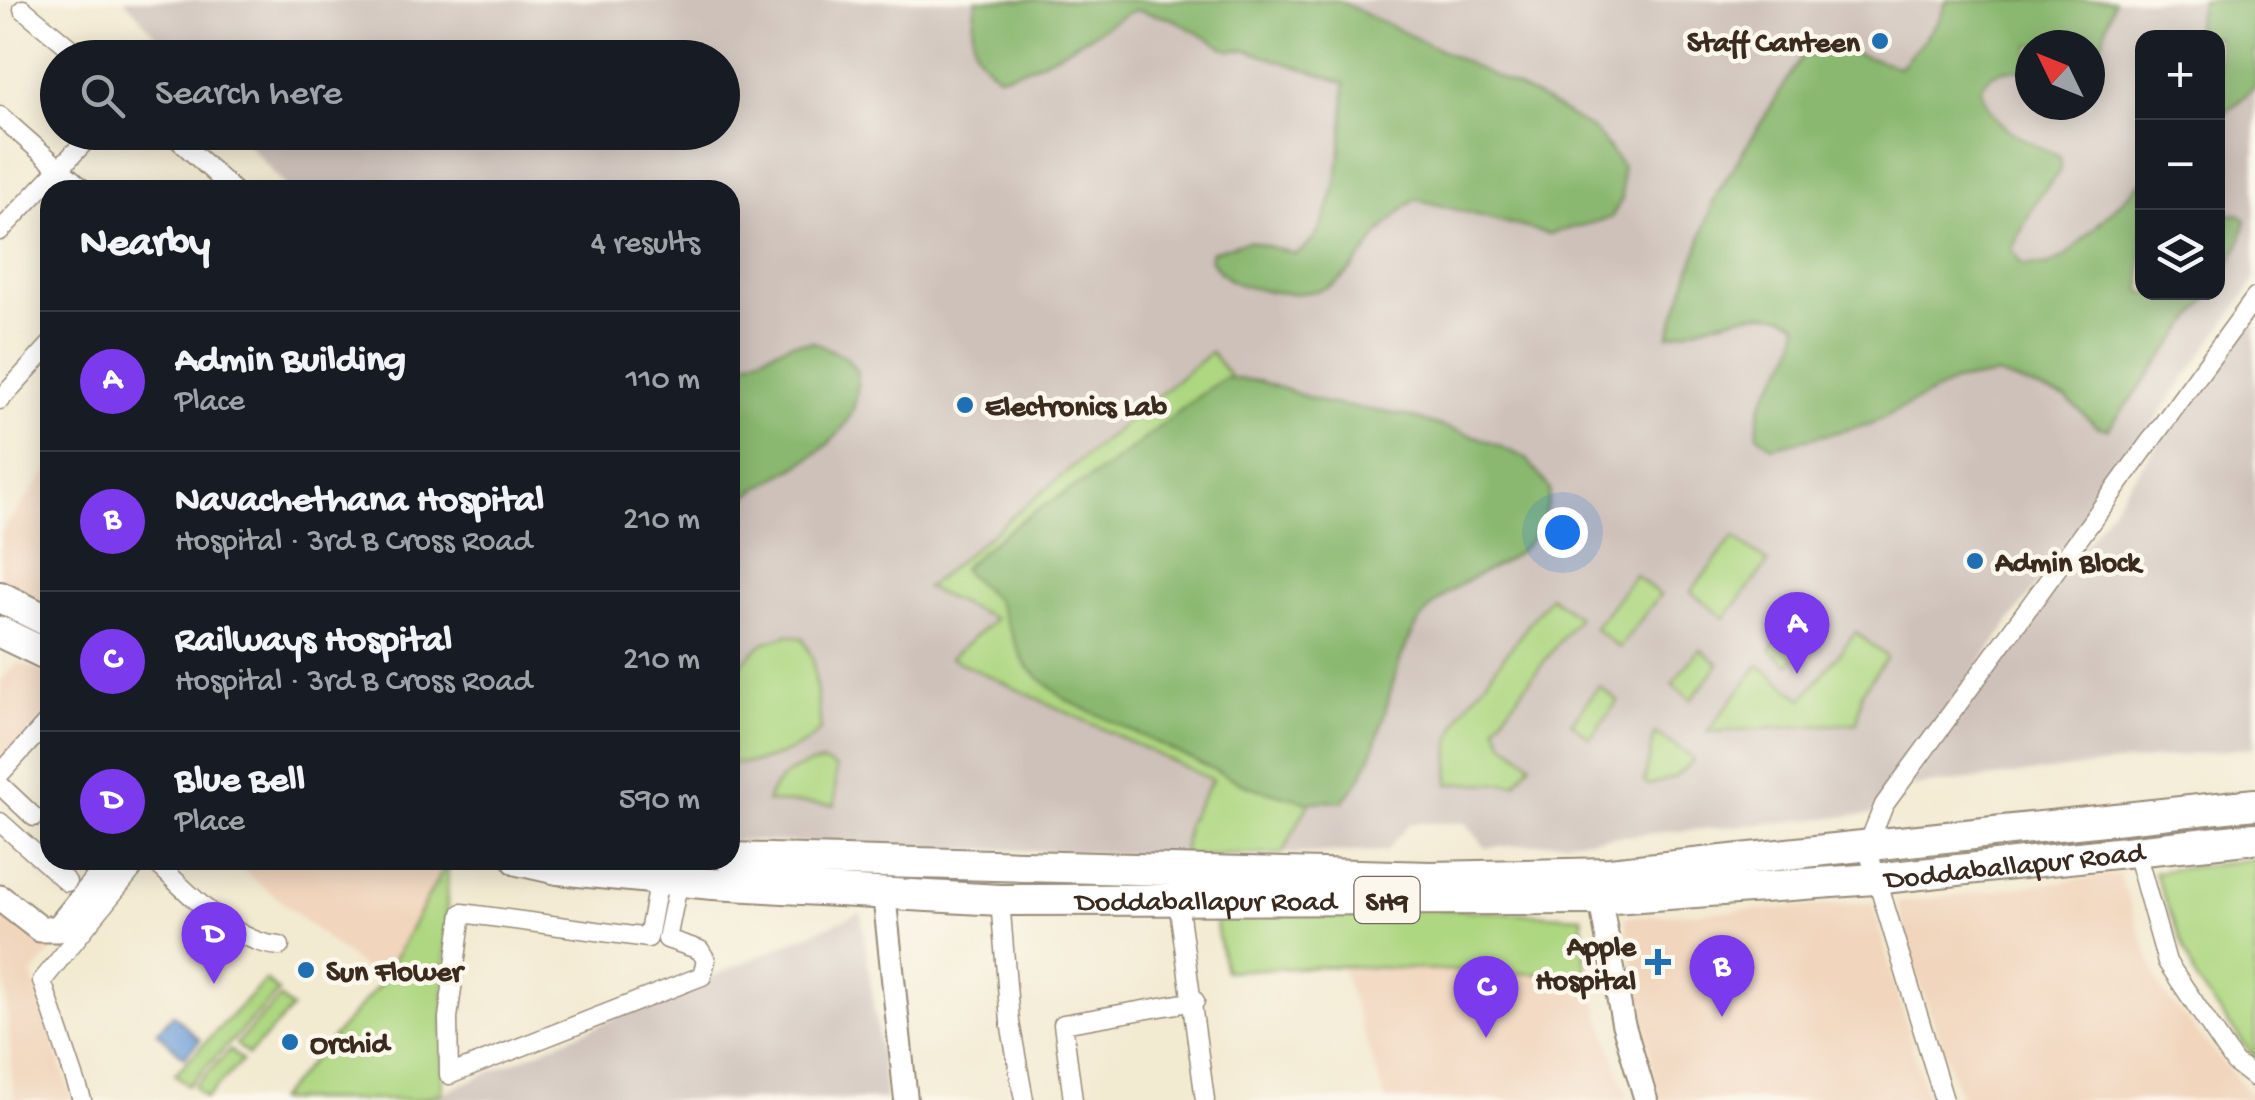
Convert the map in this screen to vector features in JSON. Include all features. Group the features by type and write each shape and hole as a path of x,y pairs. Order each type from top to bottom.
{"main road":[{"path":"0,598 40,617"},
{"path":"0,632 40,651"},
{"name":"Doddaballapur Road","path":"740,865 1431,876 1610,872 2255,804"},
{"name":"Doddaballapur Road","path":"740,867 884,894 1000,900 1600,899 1874,878 2255,838"},
{"path":"0,898 40,929 68,933 108,870"},
{"name":"Doddaballapur Road","path":"597,870 669,879 708,870"}],"street":[{"path":"23,9 60,40"},
{"path":"0,116 73,180"},
{"path":"50,180 77,150"},
{"path":"190,150 222,180"},
{"path":"0,232 40,190"},
{"path":"1944,1100 1867,847 1884,806 2255,298"},
{"path":"0,400 40,356"},
{"path":"0,774 40,730"},
{"path":"0,786 34,816"},
{"path":"0,822 40,858"},
{"path":"2136,852 2166,962 2236,1063 2255,1078"},
{"path":"54,870 67,882"},
{"path":"82,1100 73,1083 42,981 68,933 130,870"},
{"path":"164,870 212,913 263,945 280,946"},
{"path":"658,938 669,879"},
{"path":"884,894 906,1100"},
{"path":"1600,899 1623,1023 1646,1100"},
{"path":"1000,900 1010,1022 1024,1100"},
{"path":"1178,901 1205,1100"},
{"path":"462,912 658,938 700,950 706,960 702,976 449,1075 448,1018 462,912"},
{"path":"1074,1100 1062,1024 1194,1001"}],"shaded area":[{"path":"125,0 2255,0 2255,281 1872,814 1486,848 1466,823 1410,823 1386,851 1282,854 1411,608 996,619 951,657 1212,781 1187,823 1183,856 740,840 740,180 279,180 254,150 740,150 740,40 159,40"},
{"path":"2255,309 2255,747 1909,787 2089,539"},
{"path":"40,481 40,601 0,582 0,534"},
{"path":"18,662 40,671 40,723 0,768 0,681"},
{"path":"243,870 443,870 381,983"},
{"path":"2119,874 2162,992 2255,1100 1962,1100 1913,965 1898,903"},
{"path":"1872,903 1927,1100 1659,1100 1625,917"},
{"path":"861,912 886,1100 415,1100 442,1093"},
{"path":"9,913 52,950 32,975 72,1100 14,1100 0,914"},
{"path":"1341,966 1587,976 1628,1100 1386,1100"}],"green space":[{"path":"976,0 1337,0 1545,101 1596,132 1622,166 1622,199 1611,218 1549,234 1416,199 1396,216 1353,268 1321,290 1298,293 1242,285 1228,279 1216,267 1210,259 1212,251 1249,241 1296,254 1311,241 1322,223 1337,177 1345,83 1247,50 1228,50 1173,19 1135,10 1052,57 999,76 976,51"},
{"path":"1947,0 2114,0 2105,31 2015,30 2015,69 1990,76 1981,88 1993,115 2011,132 2060,157 2060,171 2037,199 2012,249 2022,265 2045,266 2064,258 2135,188 2135,300 2207,300 2108,429 2096,426 2066,398 1997,375 1954,382 1871,424 1772,447 1758,435 1758,418 1762,403 1792,353 1798,323 1769,314 1753,315 1669,335 1715,197 1803,55 1847,51 1900,67 1938,22"},
{"path":"2202,0 2255,0 2255,87 2225,114 2225,30 2195,30"},
{"path":"2239,214 2246,220 2240,244 2225,273 2225,215"},
{"path":"814,342 846,357 857,372 856,399 847,421 833,439 740,501 740,365 791,343"},
{"path":"1211,352 1411,608 1282,854 1183,856 1187,823 1212,780 950,658 995,619 926,588"},
{"path":"1225,378 1259,381 1326,403 1408,416 1478,437 1526,458 1550,489 1533,537 1502,563 1444,595 1412,634 1370,758 1343,801 1307,802 1248,786 1064,699 1026,666 996,600 962,569 1011,528 1117,460"},
{"path":"1734,537 1768,563 1725,618 1691,592"},
{"path":"1635,575 1660,595 1619,648 1594,628"},
{"path":"1550,596 1578,617 1496,725 1503,741 1531,763 1516,783 1449,784 1450,742 1462,712"},
{"path":"1798,614 1817,629 1789,665 1770,650"},
{"path":"1856,632 1887,657 1862,692 1857,723 1707,732 1759,665 1803,699"},
{"path":"788,635 803,638 813,660 821,729 779,755 740,763 740,665 763,643"},
{"path":"1700,649 1719,664 1691,700 1672,684"},
{"path":"1599,686 1618,701 1590,738 1571,723"},
{"path":"1655,733 1692,757 1692,762 1674,778 1649,785 1644,782"},
{"path":"824,762 836,768 835,805 767,802 775,785 789,773"},
{"path":"2255,859 2255,1058 2197,982 2154,872"},
{"path":"443,870 448,870 442,1093 415,1100 277,1100 381,983"},
{"path":"1210,895 1582,917 1587,976 1341,966 1225,971"},
{"path":"266,980 279,992 188,1086 175,1074"},
{"path":"280,998 292,1009 248,1055 236,1044"},
{"path":"230,1050 242,1061 206,1098 194,1087"}],"water":[{"path":"173,1014 200,1040 184,1057 157,1032"}],"place":[{"name":"Staff Canteen","path":"1880,41"},
{"name":"Electronics Lab","path":"965,405"},
{"name":"Admin Block","path":"1975,561"},
{"name":"Admin Building","path":"1797,674"},
{"name":"Apple Hospital","path":"1658,962"},
{"name":"Sun Flower","path":"306,970"},
{"name":"Blue Bell","path":"214,984"},
{"name":"Navachethana Hospital","path":"1722,1017"},
{"name":"Railways Hospital","path":"1486,1038"},
{"name":"Orchid","path":"290,1042"}]}
